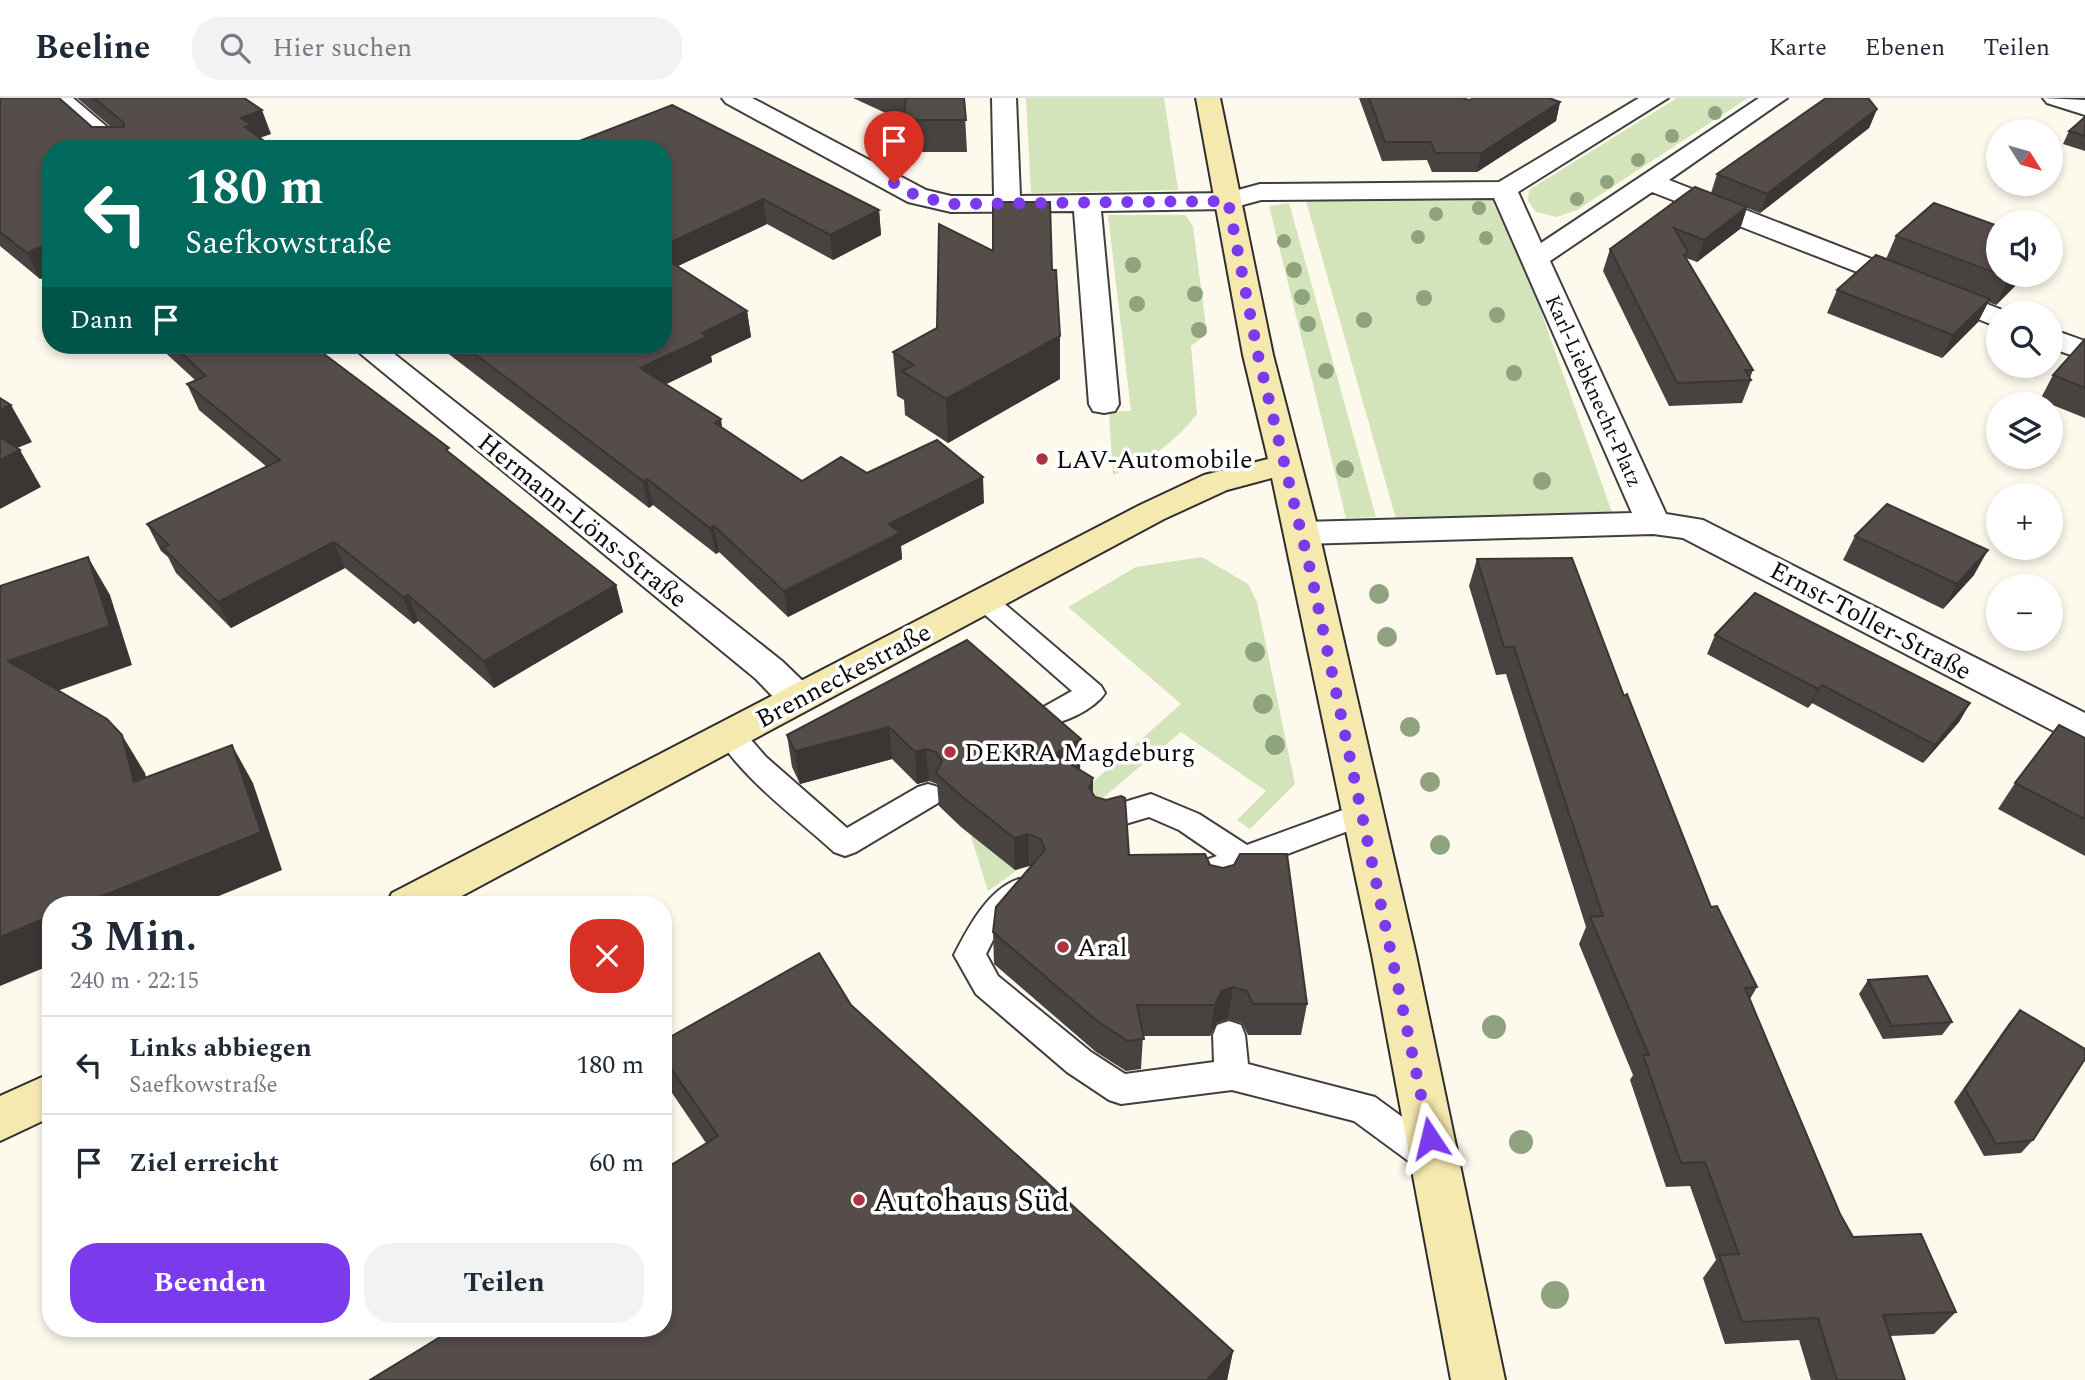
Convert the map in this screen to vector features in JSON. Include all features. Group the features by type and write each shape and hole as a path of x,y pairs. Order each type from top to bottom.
{"main road":[{"path":"1208,98 1258,355 1302,533 1419,1073 1478,1380"},
{"name":"Brenneckestraße","path":"424,896 1212,482 1248,470 1285,467"},
{"path":"0,1119 42,1098"}],"street":[{"path":"58,98 110,140"},
{"path":"734,98 917,196 951,204 1228,201 1260,192 1504,190 1656,98"},
{"path":"1004,98 1007,204"},
{"path":"1535,259 1774,98"},
{"path":"2055,98 2085,108"},
{"path":"1650,182 1986,312"},
{"name":"Karl-Liebknecht-Platz","path":"1302,533 1653,523 1504,190"},
{"path":"1087,203 1104,404"},
{"path":"2063,343 2085,351"},
{"name":"Hermann-Löns-Straße","path":"376,354 769,670 798,698"},
{"name":"Ernst-Toller-Straße","path":"1653,523 1691,528 1729,545 2085,730"}],"lane":[{"path":"984,600 1091,692 1050,716"},
{"path":"730,734 756,764 845,844 928,795"},
{"path":"1105,820 1151,805 1189,822 1244,858"},
{"path":"1218,886 1217,867 1362,814"},
{"path":"1028,881 982,931 970,955 986,985 1079,1062 1121,1089 1232,1075 1363,1108 1434,1160"},
{"path":"1229,1035 1232,1075"}],"green space":[{"path":"1026,98 1164,98 1178,190 1031,193"},
{"path":"1677,98 1748,98 1577,210 1556,217 1536,212 1528,201 1529,190"},
{"path":"1501,198 1614,518 1396,519 1306,201"},
{"path":"1289,203 1376,517 1346,518 1269,206"},
{"path":"1108,215 1185,215 1193,226 1207,334 1191,346 1197,414 1160,450 1113,475 1109,412 1131,411"},
{"path":"1202,557 1248,584 1257,602 1295,784 1250,829 1237,820 1266,791 1181,732 1016,871 988,891 971,837 1080,772 1093,782 1181,704 1068,607 1136,567"}],"building":[{"path":"0,98 59,98 92,127 124,127 124,123 94,98 244,98 262,110 241,118 251,125 245,127 263,140 42,140 42,246 27,253 0,232"},
{"path":"906,98 964,98 966,120 903,120"},
{"path":"1369,98 1549,98 1560,102 1481,153 1435,153 1431,142 1385,142"},
{"path":"1826,98 1868,98 1877,109 1767,194 1717,174"},
{"path":"672,105 879,210 830,235 763,199 672,242 672,140 582,140"},
{"path":"2085,117 2085,136 2069,131"},
{"path":"1695,187 1747,207 1704,240 1674,228 1688,252 1684,255 1753,370 1745,370 1751,380 1677,383 1610,249"},
{"path":"993,202 1050,202 1052,270 1056,270 1060,336 946,399 902,371 914,365 893,352 937,328 939,224 993,251"},
{"path":"1934,203 1986,222 1986,270 1896,236"},
{"path":"1876,255 1990,299 1953,335 1837,290"},
{"path":"672,263 747,311 702,333 707,337 672,353"},
{"path":"2085,339 2085,388 2060,378 2063,378 2063,364"},
{"path":"183,354 324,354 449,448 446,450 616,585 484,661 408,595 403,597 334,542 218,602 162,547 169,545 147,524 280,460 187,384 206,376"},
{"path":"475,354 670,354 640,368 721,419 715,423 802,481 841,457 867,473 937,440 983,477 889,524 900,533 784,591 714,526 710,528 647,479 643,481"},
{"path":"0,398 11,405 0,410"},
{"path":"0,437 20,450 0,460"},
{"path":"1887,504 1986,549 1986,552 1957,584 1855,536"},
{"path":"88,557 110,626 8,661 107,719 122,735 134,782 232,745 261,832 102,896 42,896 42,920 0,937 0,586"},
{"path":"1572,558 1624,696 1627,694 1711,907 1717,906 1757,987 1745,988 1840,1214 1853,1237 1921,1234 1956,1312 1883,1315 1905,1380 1837,1380 1818,1318 1742,1322 1719,1255 1739,1254 1705,1162 1681,1163 1643,1055 1649,1055 1590,917 1603,916 1514,647 1504,647 1477,559"},
{"path":"1755,593 1970,703 1935,745 1822,685 1818,689 1715,635"},
{"path":"967,640 1081,739 1054,754 1093,778 1089,788 1095,797 1106,800 1121,796 1125,798 1129,855 1205,854 1210,865 1223,868 1234,865 1240,854 1287,854 1307,1004 1253,1004 1247,991 1233,987 1221,991 1215,1005 1137,1005 1144,1039 1128,1041 1097,1021 993,932 996,907 1045,850 1041,839 1028,834 1014,838 936,773 942,761 936,752 926,749 915,752 889,727 795,751 787,735"},
{"path":"2059,725 2085,738 2085,819 2015,783"},
{"name":"Autohaus Süd","path":"819,953 851,1005 1233,1351 1207,1380 370,1380 440,1337 672,1337 672,1164 718,1136 672,1070 672,1036"},
{"path":"1927,976 1952,1022 1892,1026 1868,980"},
{"path":"2020,1010 2085,1049 2085,1059 2033,1140 1996,1144 1965,1089"}],"place":[{"name":"LAV-Automobile","path":"1042,459"},
{"name":"DEKRA Magdeburg","path":"950,752"},
{"name":"Aral","path":"1063,947"},
{"name":"Autohaus Süd","path":"859,1200"}],"route":[{"path":"894,183 917,196 951,204 1228,201 1258,355 1302,533 1394,956 1430,1138"}]}
